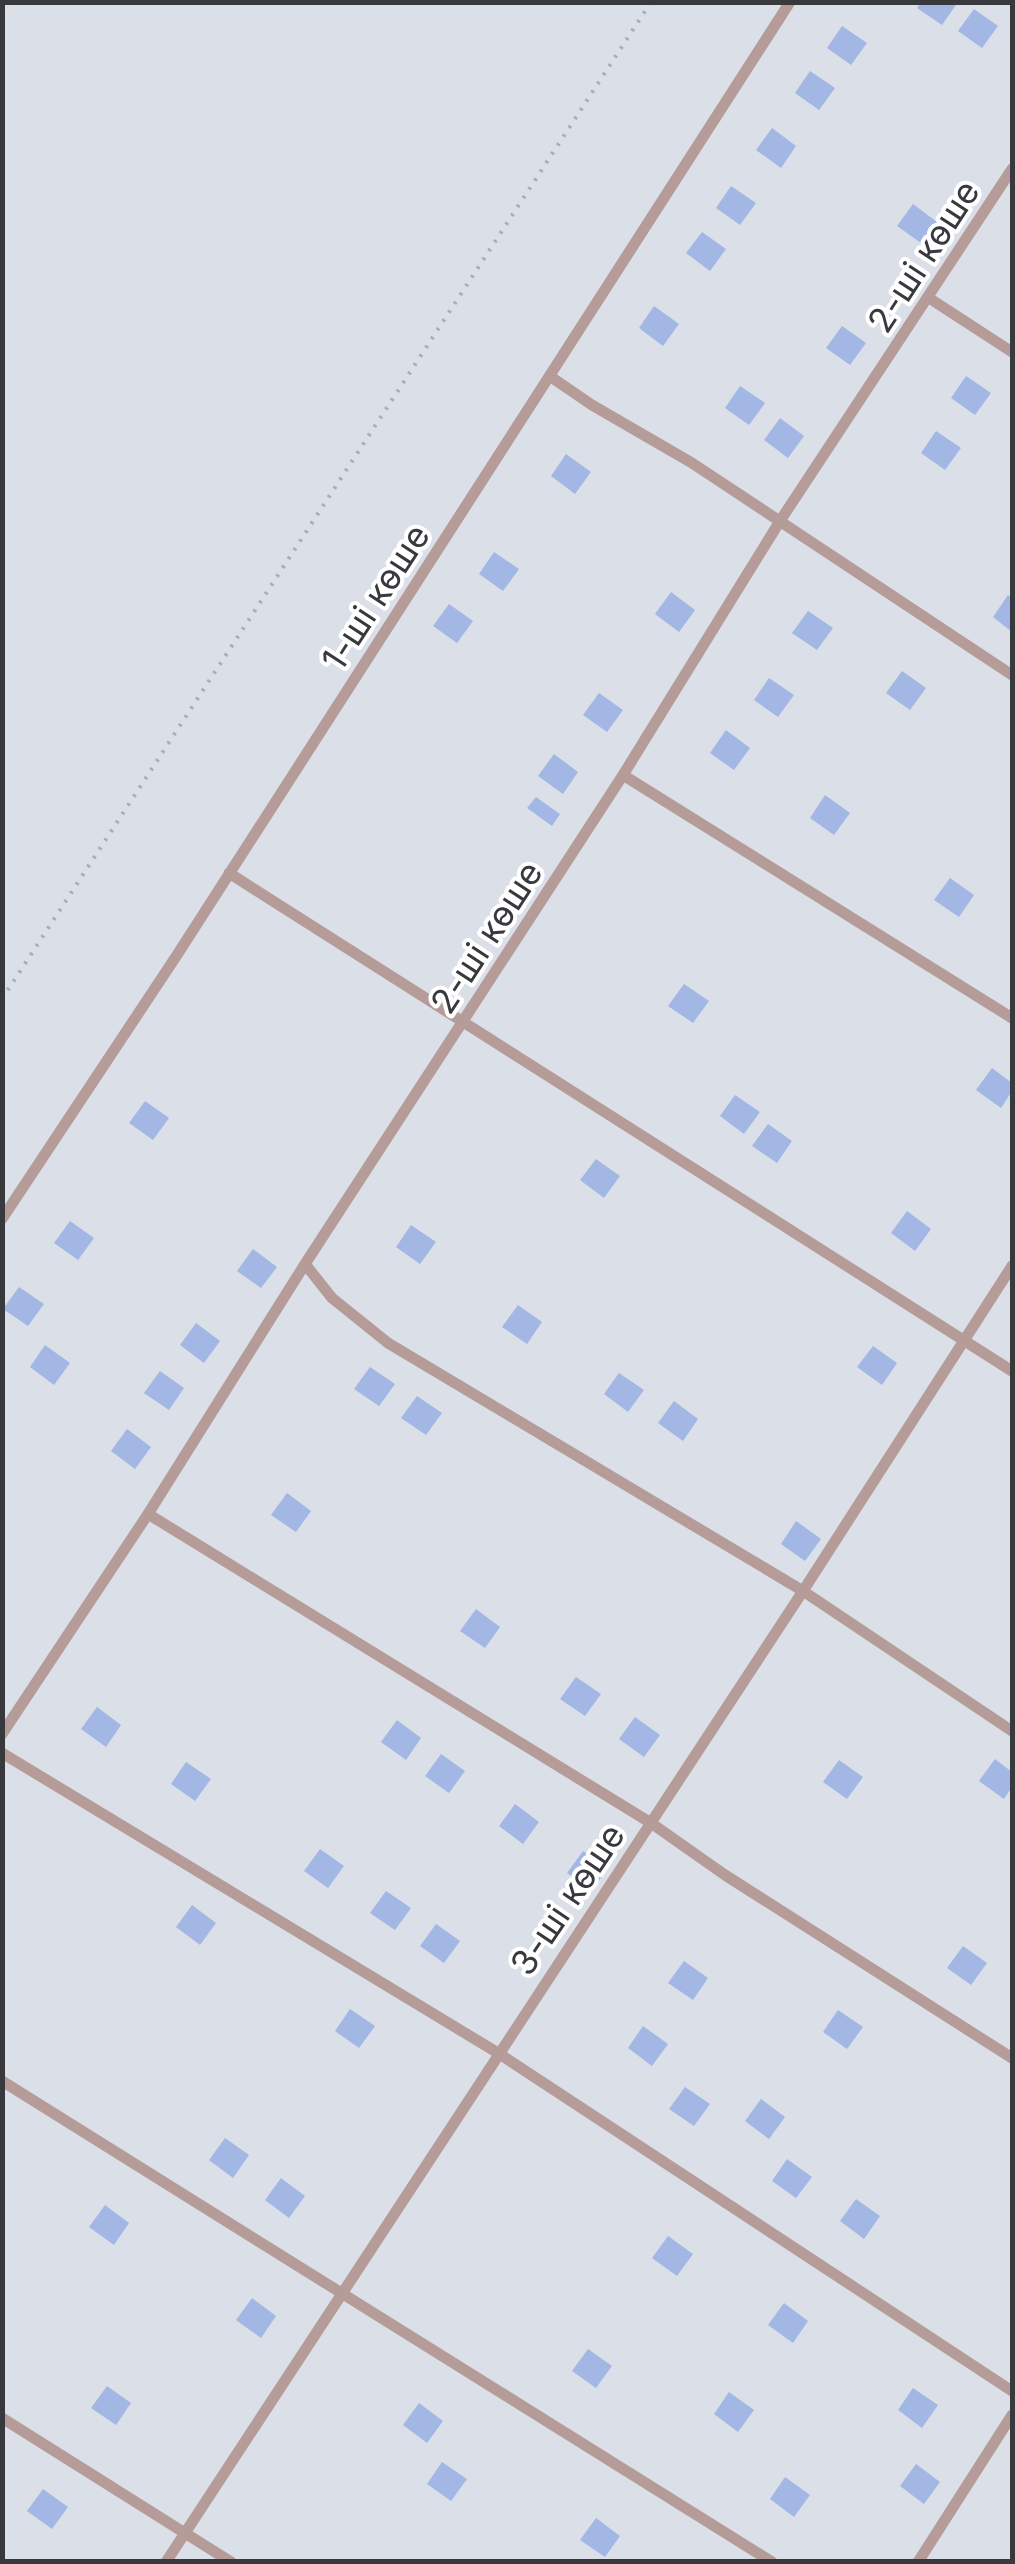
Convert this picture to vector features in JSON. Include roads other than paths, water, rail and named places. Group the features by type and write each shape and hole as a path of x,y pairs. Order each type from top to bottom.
{"lane":[{"name":"1-ші көше","path":"2,1219 551,377 790,2"},
{"name":"2-ші көше","path":"2,1734 624,775 780,521 1012,169"},
{"path":"929,298 1012,352"},
{"path":"551,377 1012,674"},
{"path":"624,775 1012,1018"},
{"path":"229,873 1012,1371"},
{"path":"305,1264 332,1298 388,1343 804,1590 1012,1731"},
{"name":"3-ші көше","path":"166,2562 1012,1266"},
{"path":"148,1514 651,1823 1012,2058"},
{"path":"2,1753 498,2053 1012,2392"},
{"path":"2,2081 772,2562"},
{"path":"918,2562 1012,2415"},
{"path":"2,2418 231,2562"}]}
